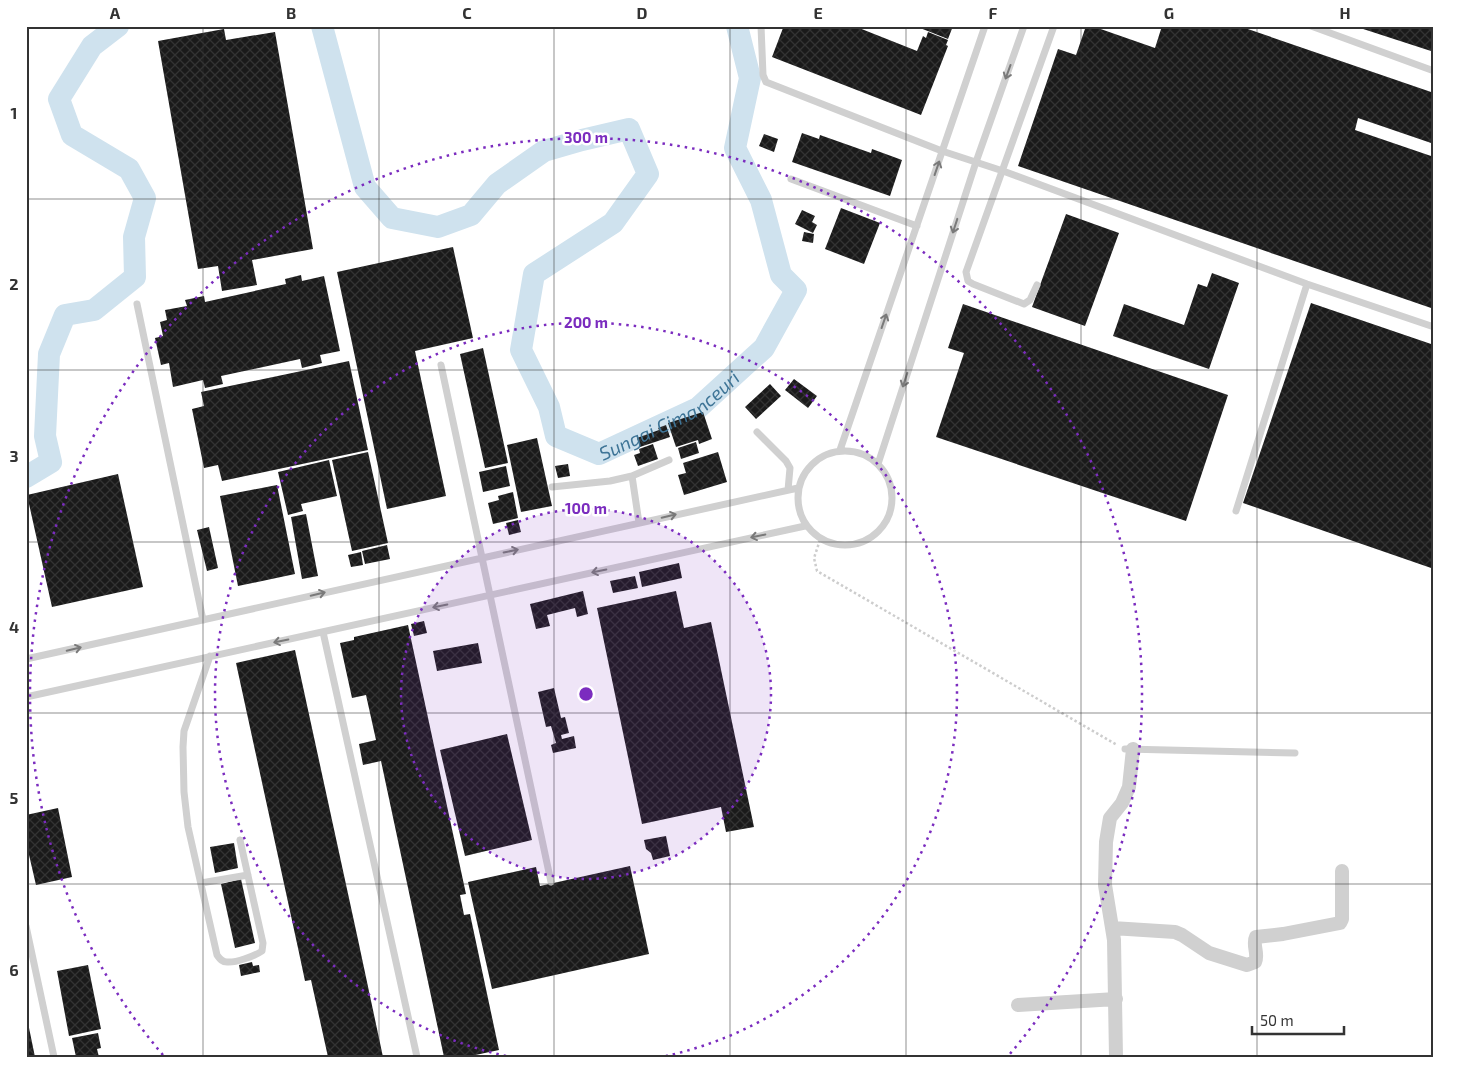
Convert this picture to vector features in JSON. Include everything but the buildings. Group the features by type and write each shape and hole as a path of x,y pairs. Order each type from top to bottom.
{"street":[{"path":"1116,1057 1114,940 1105,885 1107,828 1110,818 1122,803 1129,787 1129,749"},
{"path":"1112,928 1175,932 1182,934 1209,953 1247,965 1255,962 1257,959 1254,940 1256,937 1340,923 1342,919 1342,871"},
{"path":"1018,1005 1116,999"}],"lane":[{"path":"761,26 763,75 766,82 942,151 1003,171 1306,284 1434,327"},
{"path":"840,450 985,26"},
{"path":"878,464 976,162 1024,26"},
{"path":"1037,285 1030,300 1024,304 973,284 968,281 966,272 1054,26"},
{"path":"1312,26 1434,71"},
{"path":"791,179 917,226"},
{"path":"1236,511 1306,284"},
{"path":"137,304 203,620"},
{"path":"441,365 551,882"},
{"path":"757,432 786,461 790,468 788,490"},
{"path":"840,450 861,453 878,464 889,480 892,500 888,519 876,535 858,545 838,546 820,540 805,526 798,508 798,488 806,470 821,456 840,450"},
{"path":"552,487 610,481 632,476 669,460"},
{"path":"632,476 639,523"},
{"path":"26,659 798,488"},
{"path":"26,697 805,526"},
{"path":"323,632 417,1057"},
{"path":"210,656 184,731 184,792 188,827 217,955 220,960 227,963 256,955 262,951 264,943 240,840"},
{"path":"1129,749 1295,753"},
{"path":"201,883 248,876"},
{"path":"26,926 54,1057"}],"path":[{"path":"820,540 814,558 817,571 1110,742 1129,749"}],"waterway":[{"name":"Sungai Cimanceuri","path":"26,477 51,462 45,436 49,354 65,315 94,310 135,277 134,237 145,198 129,169 72,135 59,99 92,46 118,26"},
{"name":"Sungai Cimanceuri","path":"322,26 365,187 392,218 438,227 471,215 497,184 544,151 629,129 648,174 613,223 534,274 521,350 549,407 556,436 599,454 698,408 764,348 796,290 781,275 761,200 735,148 750,78 737,26"}]}
